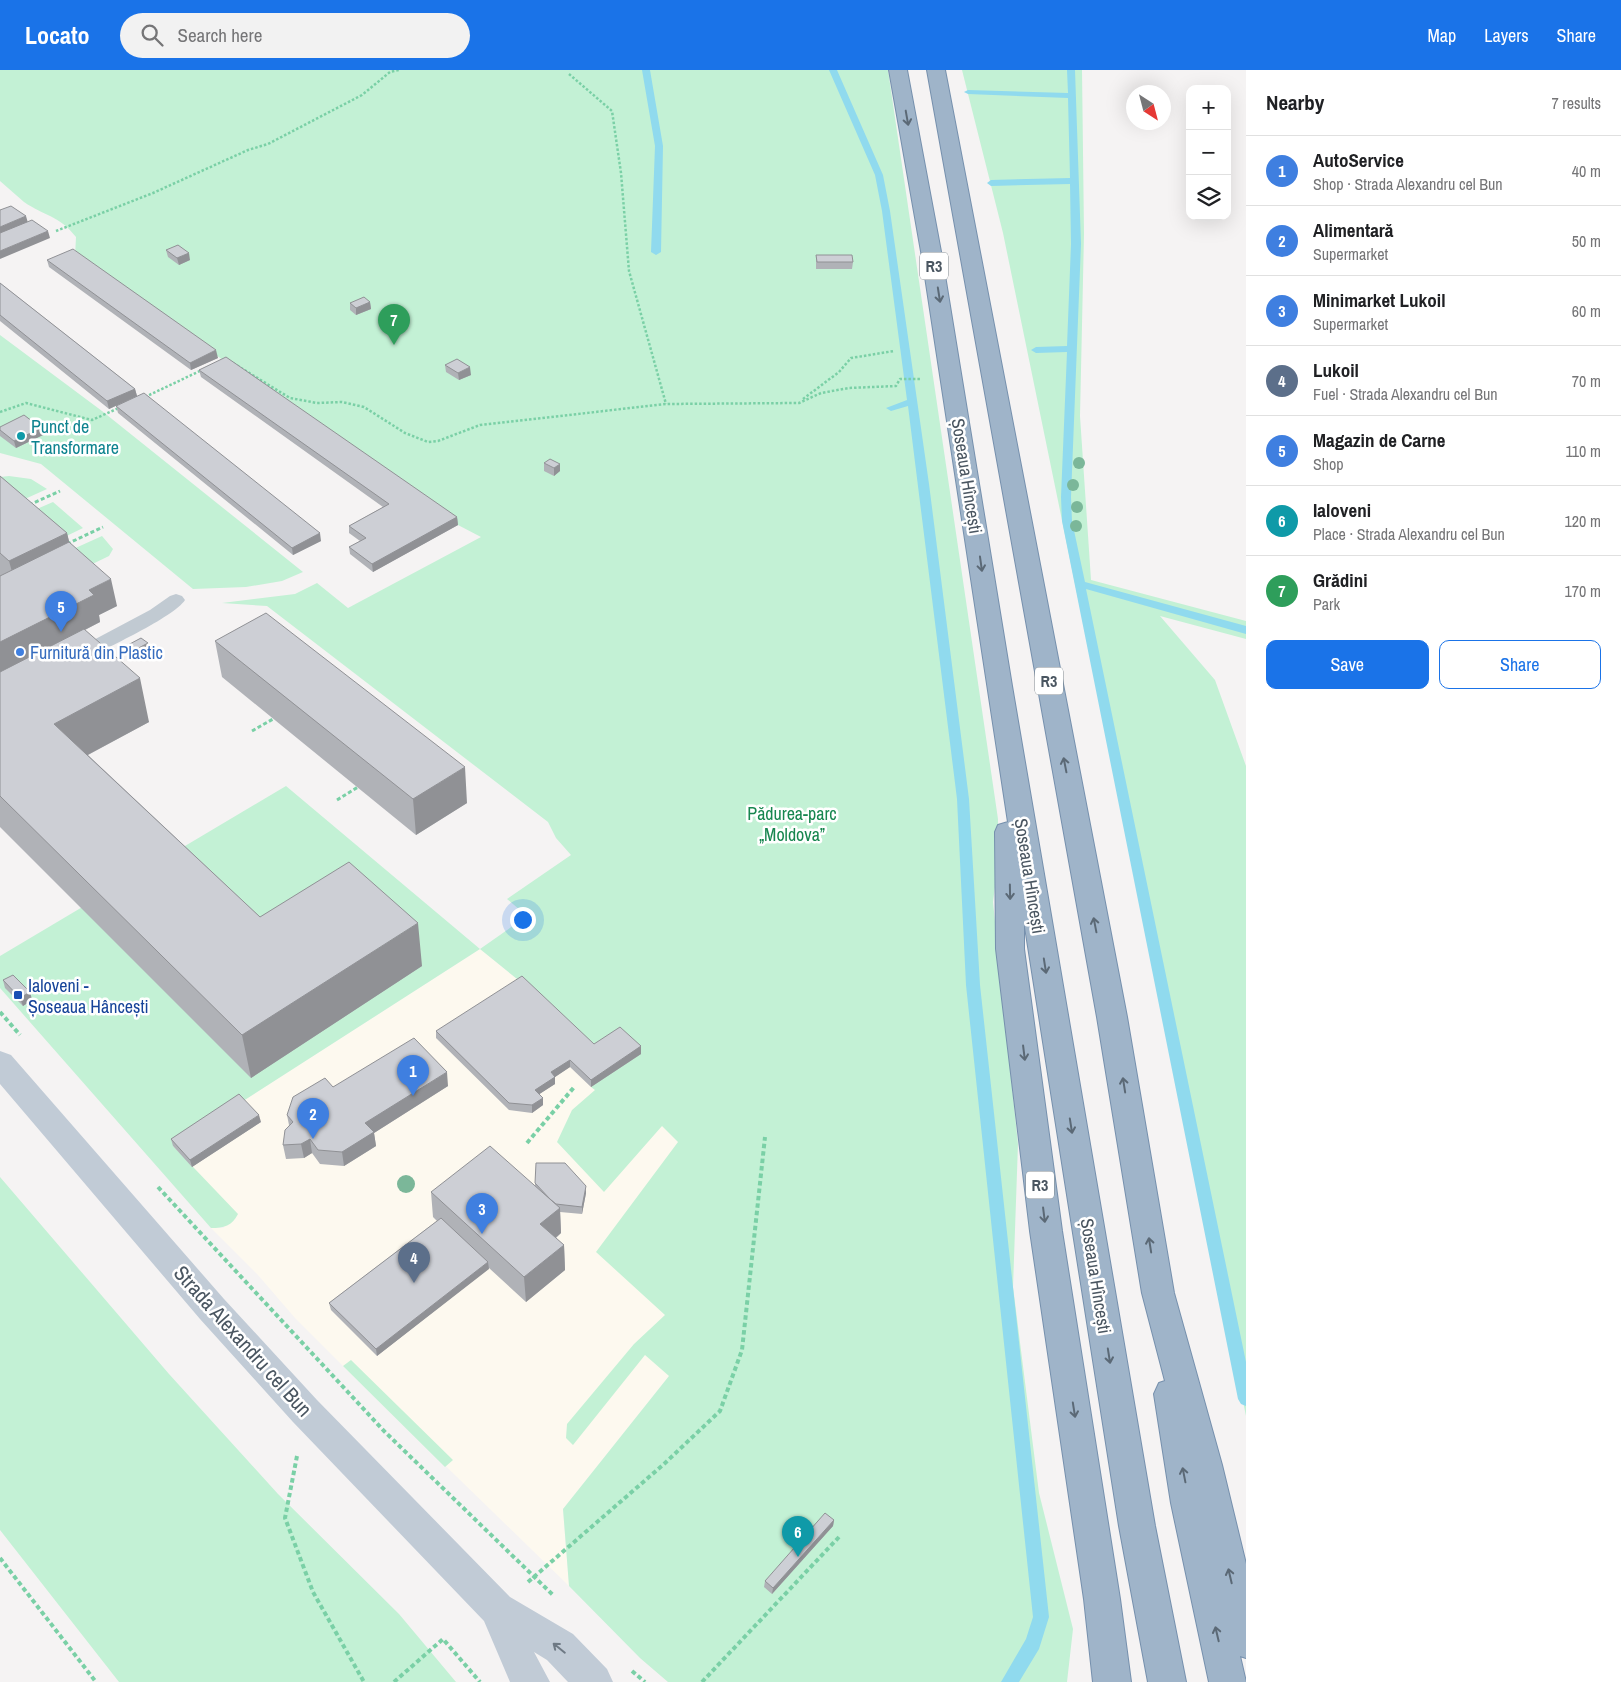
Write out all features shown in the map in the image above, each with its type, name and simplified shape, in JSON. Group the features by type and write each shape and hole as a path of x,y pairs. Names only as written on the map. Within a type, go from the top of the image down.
{"highway":[{"name":"Șoseaua Hîncești","path":"898,70 932,257 999,686 1136,1526 1167,1682"},
{"name":"R3","path":"936,70 1010,480 1112,1017 1158,1293 1177,1442 1200,1558 1228,1682"},
{"name":"R3","path":"999,686 1009,840 1010,949 1046,1230 1101,1590 1112,1682"},
{"name":"R3","path":"1158,1293 1205,1465 1246,1640"}],"main road":[{"name":"Strada Alexandru cel Bun","path":"0,1063 212,1309 306,1411 497,1609 560,1647 594,1682"},
{"name":"Strada Alexandru cel Bun","path":"497,1609 527,1678 531,1682"}],"lane":[{"path":"60,665 156,614 176,600"}],"path":[{"path":"56,231 153,193 248,150 268,144 362,94 390,72 399,70"},
{"path":"569,74 612,111 621,173 629,271 666,404"},
{"path":"799,403 839,372 852,358 894,351"},
{"path":"232,362 290,398 317,403 342,402 364,407 405,433 428,442 438,441 480,425 666,404 799,403 830,391 848,388 896,386 900,379 925,379"},
{"path":"136,400 208,368"},
{"path":"0,412 26,403 92,420 127,404"},
{"path":"27,506 60,491"},
{"path":"62,546 103,527"},
{"path":"252,731 273,719"},
{"path":"337,800 358,787"},
{"path":"0,1012 26,1042"},
{"path":"527,1143 575,1086"},
{"path":"497,1609 664,1464 720,1411 742,1350 765,1137"},
{"path":"153,1182 384,1431 560,1601"},
{"path":"306,1411 285,1518 313,1592 364,1682"},
{"path":"702,1682 839,1537"},
{"path":"0,1558 96,1682"},
{"path":"394,1682 443,1639 480,1682"},
{"path":"625,1664 645,1682"}],"shaded area":[{"path":"480,949 522,983 641,1054 700,1114 665,1315 669,1376 563,1509 569,1586 295,1318 258,1275 211,1228 224,1228 192,1167 173,1146"}],"green space":[{"name":"Pădurea-parc „Moldova”","path":"0,70 888,70 998,819 998,864 993,902 1018,1144 1013,1287 1039,1493 1073,1629 1067,1682 668,1682 640,1658 569,1586 563,1509 669,1376 645,1355 573,1445 566,1438 567,1424 634,1344 665,1315 596,1252 678,1142 662,1126 604,1192 557,1142 572,1110 595,1090 591,1087 594,1051 522,983 480,949 527,916 507,899 571,855 556,838 548,822 267,606 222,603 295,594 317,583 348,608 481,537 458,525 75,256 76,237 64,224 31,207 0,181"},
{"path":"962,70 1082,70 1084,234 1080,416 1091,580 1246,621 1246,639 1160,616 1215,680 1246,766 1246,1416 1003,233"},
{"path":"0,335 102,411 303,572 282,581 246,587 193,589 41,464 0,453"},
{"path":"9,476 31,479 47,489 5,508 0,477"},
{"path":"53,502 83,528 48,545 16,518"},
{"path":"102,536 113,549 109,556 78,571 60,555"},
{"path":"286,786 480,949 173,1146 238,1214 230,1224 216,1228 211,1228 0,988 0,956"},
{"path":"0,1177 169,1374 278,1494 399,1614 456,1682 119,1682 0,1530"},
{"path":"351,1360 453,1460 445,1467 343,1366"}],"building":[{"path":"11,206 26,216 0,227 0,210"},
{"path":"32,220 48,231 0,251 0,233"},
{"path":"178,245 189,253 177,258 166,250"},
{"path":"73,249 216,350 190,363 47,260"},
{"path":"816,255 852,255 853,262 817,262"},
{"path":"0,283 135,389 107,401 0,315"},
{"path":"364,297 370,302 356,308 350,303"},
{"path":"226,357 457,517 372,564 349,547 366,538 349,526 389,504 199,370"},
{"path":"457,359 470,367 458,373 445,365"},
{"path":"144,393 320,533 292,548 116,406"},
{"path":"24,415 41,428 14,441 0,430 0,427"},
{"path":"550,459 560,464 554,468 544,463"},
{"path":"0,476 67,533 9,561 0,553"},
{"path":"69,542 111,579 89,590 94,595 0,642 0,576"},
{"path":"266,613 465,767 413,799 215,641"},
{"path":"84,629 140,678 54,724 260,917 349,862 418,923 242,1035 0,796 0,672"},
{"path":"141,638 148,643 133,651 126,646"},
{"path":"13,975 30,992 20,998 3,980"},
{"path":"522,976 594,1044 620,1027 641,1046 591,1080 570,1060 551,1072 555,1077 535,1090 543,1098 532,1105 509,1103 436,1031"},
{"path":"414,1038 447,1072 365,1123 374,1132 342,1152 318,1150 310,1139 301,1144 283,1145 285,1130 293,1122 287,1115 293,1097 325,1078 333,1087"},
{"path":"239,1094 259,1115 190,1160 171,1139"},
{"path":"490,1146 560,1208 540,1224 564,1245 524,1277 431,1192"},
{"path":"536,1163 565,1163 586,1186 582,1207 556,1204 550,1199 535,1183"},
{"path":"441,1218 488,1262 376,1349 329,1303"},
{"path":"825,1513 834,1520 773,1588 765,1581"}],"waterway":[{"path":"646,70 659,146 656,252"},
{"path":"833,70 879,175 886,211 912,401"},
{"path":"1071,70 1072,96"},
{"path":"968,92 1072,96"},
{"path":"1072,96 1076,244 1072,349"},
{"path":"991,183 1074,181"},
{"path":"1036,350 1072,349"},
{"path":"1072,349 1066,497 1067,521 1246,1399"},
{"path":"891,408 912,401"},
{"path":"912,401 963,799 973,985 1041,1617 1033,1643 1009,1682"},
{"path":"1080,584 1246,630"}],"place":[{"name":"Grădini","path":"394,345"},
{"name":"Punct de Transformare","path":"21,436"},
{"name":"Magazin de Carne","path":"61,632"},
{"name":"Furnitură din Plastic","path":"20,652"},
{"name":"Ialoveni - Șoseaua Hâncești","path":"18,995"},
{"name":"AutoService","path":"413,1096"},
{"name":"Alimentară","path":"313,1139"},
{"name":"Minimarket Lukoil","path":"482,1234"},
{"name":"Lukoil","path":"414,1283"},
{"name":"Ialoveni","path":"798,1557"}]}
